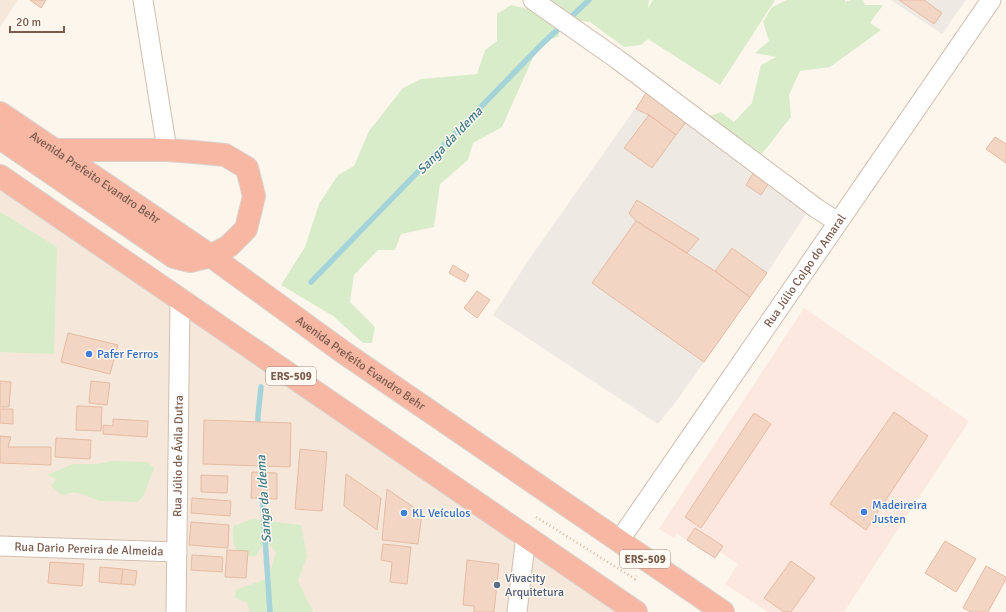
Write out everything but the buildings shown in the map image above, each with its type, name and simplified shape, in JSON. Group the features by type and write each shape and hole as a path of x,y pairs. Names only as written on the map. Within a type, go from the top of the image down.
{"highway":[{"name":"Avenida Prefeito Evandro Behr","path":"0,113 211,256 343,352 723,612"},
{"path":"0,138 174,257 190,261 211,256 229,246 246,229 254,196 247,168 225,155 167,150 55,150"},
{"name":"ERS-509","path":"0,176 180,301 530,526 636,612"}],"street":[{"path":"143,0 167,150"},
{"path":"533,0 617,59 816,208 838,222"},
{"name":"Rua Júlio Colpo do Amaral","path":"619,541 991,0"},
{"name":"Rua Júlio de Ávila Dutra","path":"176,612 180,301"},
{"path":"517,612 530,526"},
{"name":"Rua Dario Pereira de Almeida","path":"0,546 177,552"}],"path":[{"path":"530,526 636,579 647,560"}],"shaded area":[{"path":"0,0 18,0 0,27"},
{"path":"891,0 966,0 942,34"},
{"path":"646,93 808,211 767,273 675,403 658,424 493,315 530,258"},
{"path":"0,176 636,612 0,612"},
{"path":"804,308 969,421 844,612 768,612 725,584 738,564 720,552 715,558 677,534 674,538 659,529"}],"green space":[{"path":"543,0 649,0 648,8 653,0 775,0 720,85 648,39 641,45 624,47 590,22 564,19 558,37 540,42 502,127 473,143 468,160 440,184 434,227 401,234 395,250 378,250 354,275 350,302 375,327 372,343 363,343 333,316 281,285 305,247 319,204 338,175 354,166 369,131 403,88 421,79 477,74 485,50 497,41 497,14 511,5 537,11"},
{"path":"787,0 845,0 845,2 851,0 863,0 865,5 883,5 870,23 881,30 830,67 800,71 789,95 791,117 761,155 752,155 747,143 734,144 710,116 721,112 734,122 752,103 761,65 776,57 755,53 769,41 763,22 772,7"},
{"path":"0,212 57,247 54,354 0,352"},
{"path":"112,461 147,462 154,468 144,495 138,502 100,501 75,492 62,495 51,486 56,479 47,475 73,464 98,464"},
{"path":"253,519 301,525 307,556 298,581 313,612 250,612 247,603 235,598 236,590 268,578 276,553 266,540 255,557 242,553 235,548 233,526"}],"waterway":[{"name":"Sanga da Idema","path":"311,282 540,46 589,0"},
{"name":"Sanga da Idema","path":"258,428 261,387"},
{"name":"Sanga da Idema","path":"260,459 262,480"},
{"name":"Sanga da Idema","path":"262,493 270,612"}],"place":[{"name":"Pafer Ferros","path":"89,354"},
{"name":"Madeireira Justen","path":"864,512"},
{"name":"KL Veículos","path":"404,513"},
{"name":"Vivacity Arquitetura","path":"497,585"}]}
